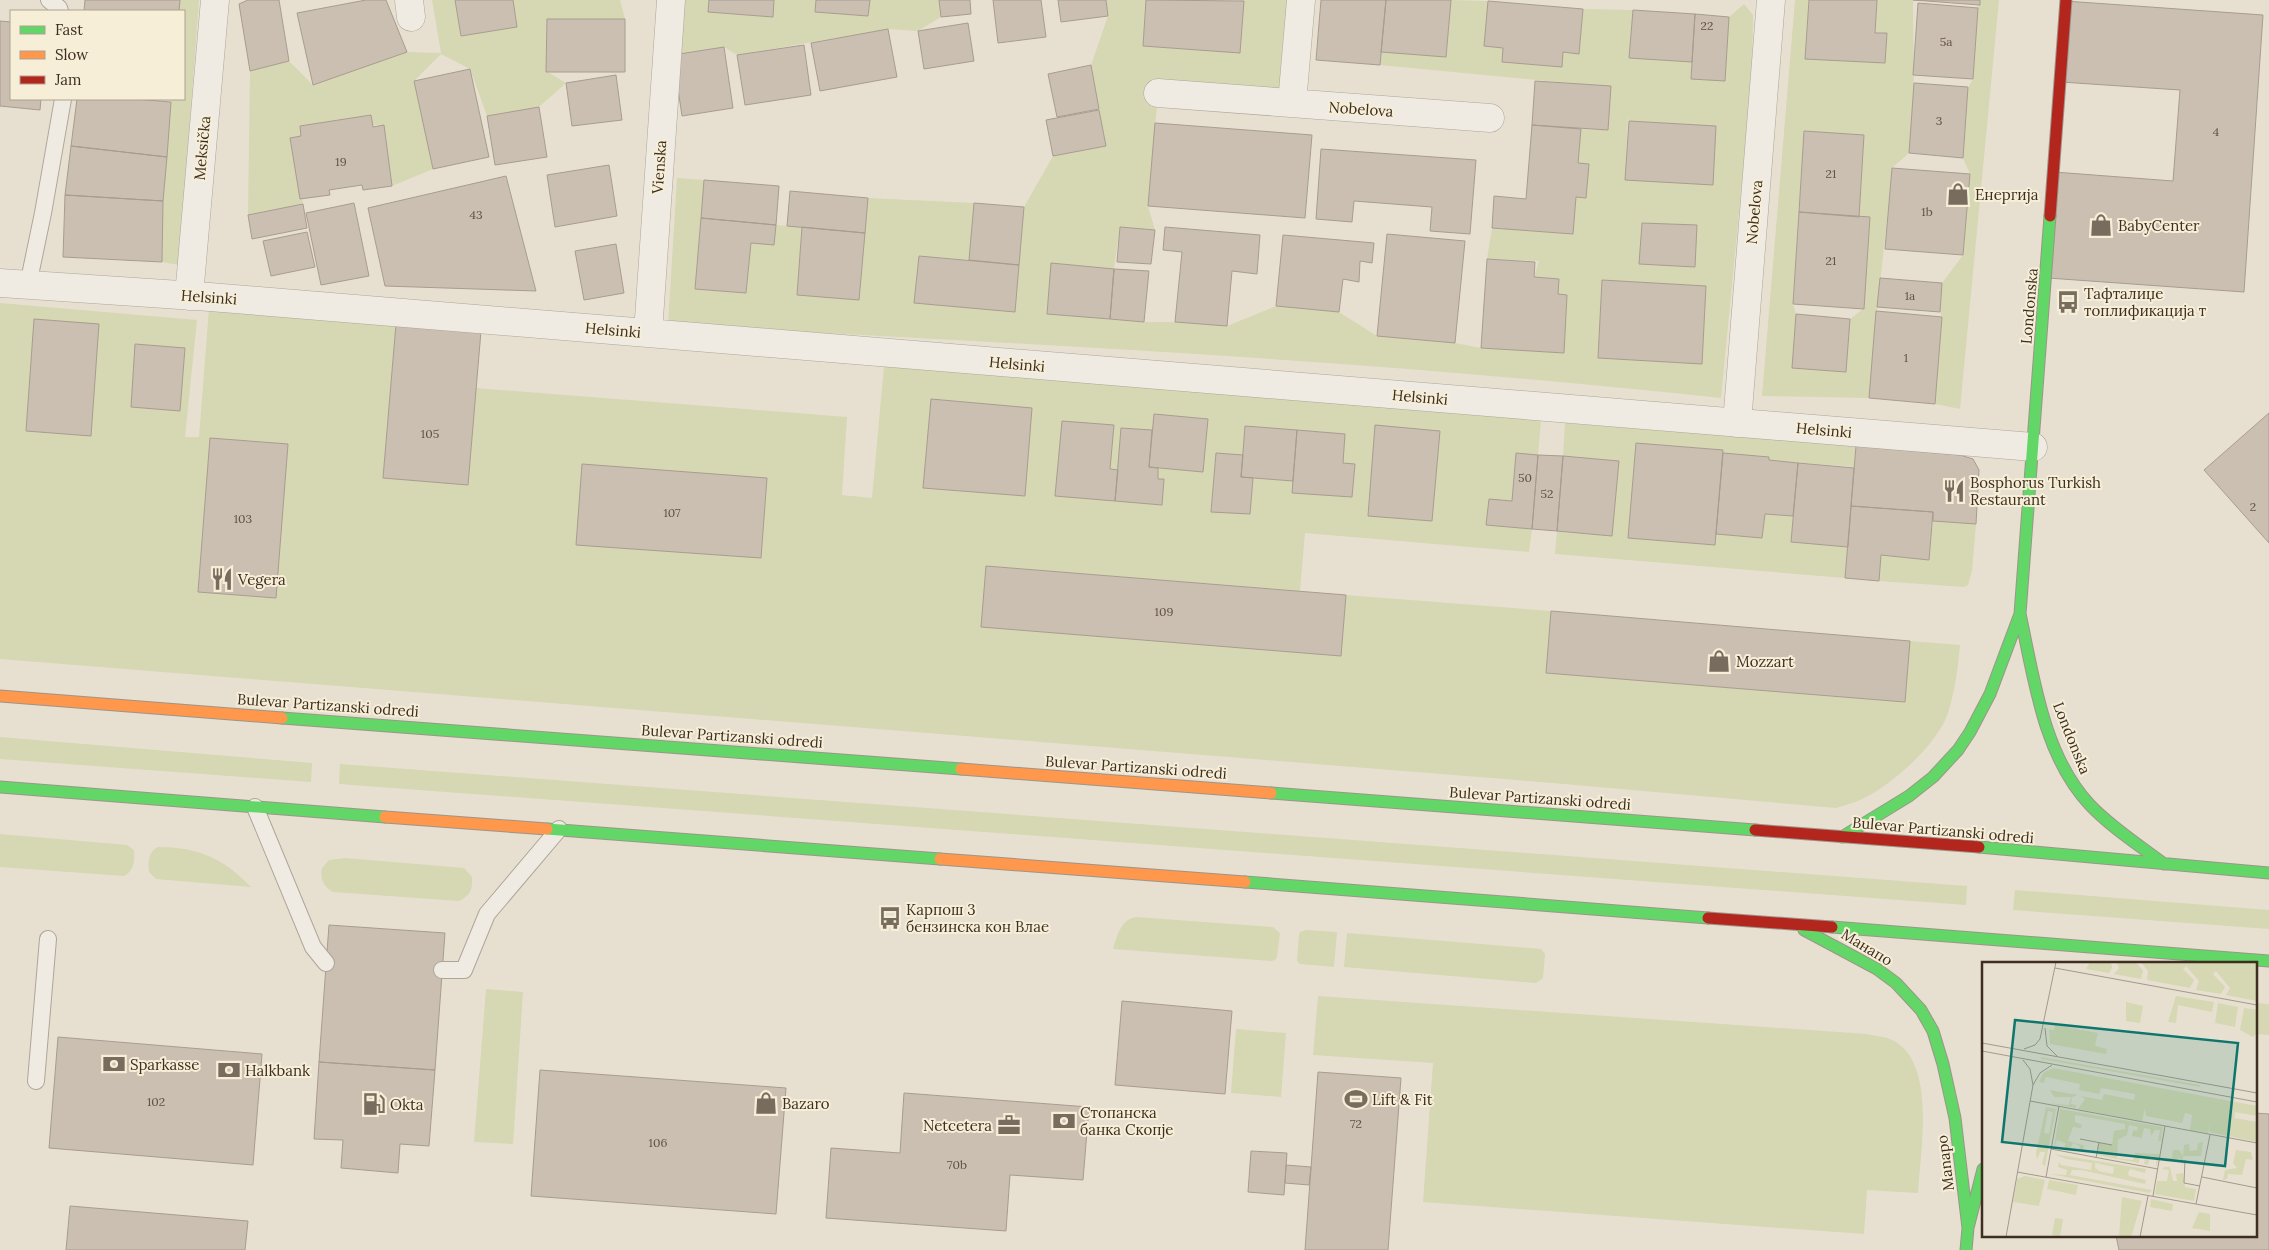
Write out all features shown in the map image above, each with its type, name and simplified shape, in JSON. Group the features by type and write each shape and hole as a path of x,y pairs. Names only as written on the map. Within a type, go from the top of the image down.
{"street":[{"name":"Meksička","path":"189,296 215,0"},
{"name":"Vienska","path":"648,333 670,0"},
{"path":"1292,103 1302,0"},
{"name":"Nobelova","path":"1736,423 1771,0"},
{"name":"Londonska","path":"1842,837 1884,814 1917,790 1945,765 1957,750 1981,711 2000,670 2020,614 2066,0"},
{"name":"Nobelova","path":"1158,93 1490,118"},
{"name":"Helsinki","path":"0,283 189,296 648,333 2033,448"},
{"name":"Londonska","path":"2020,614 2041,702 2067,773 2081,794 2103,816 2164,864"},
{"name":"Bulevar Partizanski odredi","path":"0,696 1842,837 2269,872"},
{"path":"0,787 2269,961"},
{"name":"Манапо","path":"1789,923 1823,938 1877,969 1909,996 1925,1017 1938,1046 1955,1118 1968,1228"},
{"path":"2166,962 2188,955"},
{"name":"Manapo","path":"1966,1250 1968,1228 1982,1173"}],"lane":[{"path":"49,0 60,10"},
{"path":"28,285 43,213 62,100"},
{"path":"255,806 313,947 326,963"},
{"path":"442,970 464,970 487,914 559,829"},
{"path":"36,1081 48,939"}],"green space":[{"path":"180,0 199,0 179,265 162,262 163,201 171,100 185,100 185,10 179,10"},
{"path":"432,0 455,0 461,36 517,27 513,0 620,0 625,19 547,19 546,71 566,83 539,107 487,116 470,69 441,54 414,81 433,169 392,186 384,125 300,126 301,136 290,138 303,204 248,215 250,71 289,61 313,85 407,52 441,53"},
{"path":"683,0 709,0 708,12 773,17 774,0 816,0 815,12 868,16 870,0 939,0 941,17 918,31 888,29 737,55 724,47 673,55"},
{"path":"1106,0 1146,0 1143,46 1240,53 1244,1 1233,0 1301,0 1292,103 1158,93 1148,206 1155,230 1120,227 1114,269 1052,263 1047,313 1144,322 1227,326 1276,306 1339,312 1377,336 1455,343 1481,348 1564,353 1567,295 1558,294 1558,279 1534,277 1539,261 1487,259 1492,228 1573,234 1576,197 1586,198 1589,164 1578,163 1581,129 1608,130 1611,87 1380,65 1381,52 1446,57 1451,0 1488,1 1484,46 1503,48 1502,62 1562,67 1563,52 1579,54 1583,9 1633,10 1631,58 1692,62 1691,79 1725,81 1729,17 1744,4 1753,15 1752,78 1721,398 1458,373 1327,363 1063,346 668,325 677,178 704,180 695,289 746,293 751,243 776,225 802,227 797,295 859,300 868,198 974,203 969,260 919,256 914,303 1015,312 1024,207 1053,156 1106,146 1091,65 1108,16","holes":["1628,117 1629,121 1716,126 1713,184 1625,179","1642,223 1697,225 1695,267 1639,264","1602,280 1706,286 1702,363 1598,358"]},
{"path":"1795,0 1809,0 1805,59 1885,63 1887,33 1875,33 1877,0 1913,0 1914,83 1909,153 1892,168 1869,398 1762,396","holes":["1804,131 1864,135 1859,217 1864,308 1850,319 1846,372 1796,314 1793,304"]},
{"path":"1978,0 1999,0 1960,409 1935,404 1942,317 1940,312 1942,283 1963,255 1970,174 1963,158 1968,88 1973,79"},
{"path":"0,303 197,320 185,437 199,437 209,308 396,324 383,478 468,485 476,388 847,417 842,495 872,498 884,366 1541,420 1538,455 1516,453 1512,501 1489,499 1486,525 1532,529 1529,552 1305,533 1300,591 987,566 981,627 1341,656 1346,595 1551,611 1546,673 1905,702 1910,641 1960,645 1956,679 1948,713 1943,725 1934,738 1912,763 1874,793 1853,803 1836,808 1541,782 0,659","holes":["931,399 1032,408 1025,496 923,488","1154,414 1208,419 1203,472 1158,468 1158,479 1164,479 1162,505 1055,496 1062,421 1113,425 1110,469 1118,470 1121,428 1152,430","1246,426 1345,434 1343,463 1355,464 1352,497 1293,493 1293,481 1253,478 1250,514 1211,511 1216,453 1243,455","210,439 288,444 198,592"]},
{"path":"1565,423 1856,446 1854,467 1769,460 1768,457 1723,453 1723,450 1636,443 1628,538 1715,545 1716,534 1762,538 1765,514 1793,516 1791,542 1848,547 1845,578 1555,554 1557,531 1612,535 1619,461 1563,456"},
{"path":"1933,521 1976,524 1972,571 1968,585 1964,587 1879,581 1881,555 1929,560"},
{"path":"0,737 312,763 311,782 0,759"},
{"path":"340,764 1967,886 1966,905 339,784"},
{"path":"0,834 127,845 134,850 134,862 130,871 124,876 0,867"},
{"path":"158,847 185,849 209,856 241,877 251,887 156,879 149,872 149,861 150,854"},
{"path":"345,858 464,868 472,877 472,885 466,897 459,901 333,892 323,882 321,876 322,868 329,860"},
{"path":"2015,890 2269,910 2269,929 2013,910"},
{"path":"1131,918 1273,927 1280,933 1277,957 1271,961 1113,949 1123,925"},
{"path":"1306,930 1337,932 1334,967 1300,964 1297,961 1299,934"},
{"path":"1347,933 1541,949 1545,954 1543,978 1536,983 1344,967"},
{"path":"486,989 523,992 513,1144 474,1142"},
{"path":"1318,996 1867,1034 1887,1038 1905,1050 1915,1066 1920,1086 1923,1108 1923,1132 1918,1193 1867,1190 1864,1234 1423,1202 1433,1063 1313,1055"},
{"path":"2256,1003 2269,1004 2269,1035 2256,1034"},
{"path":"1236,1029 1286,1033 1281,1097 1231,1093"}],"building":[{"path":"85,0 180,0 179,10 84,10"},
{"path":"248,0 279,0 289,61 250,71 239,4"},
{"path":"366,0 386,0 407,52 313,85 297,13"},
{"path":"455,0 513,0 517,27 461,36"},
{"path":"709,0 774,0 773,17 708,12"},
{"path":"816,0 870,0 868,16 815,12"},
{"path":"939,0 970,0 971,14 941,17"},
{"path":"993,0 1041,0 1046,37 998,43"},
{"path":"1058,0 1106,0 1108,16 1061,22"},
{"path":"1146,0 1244,1 1240,53 1143,46"},
{"path":"1321,0 1386,0 1380,65 1316,60"},
{"path":"1386,0 1451,0 1446,57 1381,52"},
{"path":"1809,0 1877,0 1875,33 1887,33 1885,63 1805,59"},
{"path":"1913,0 1980,0 1980,5"},
{"path":"1488,1 1583,9 1579,54 1563,52 1562,67 1502,62 1503,48 1484,46"},
{"path":"2065,1 2263,15 2244,292 2048,278 2054,172 2173,181 2180,90 2061,82"},
{"path":"1918,3 1978,8 1973,79 1913,75"},
{"path":"1633,10 1695,14 1692,62 1629,58"},
{"path":"1695,14 1729,17 1725,81 1691,79"},
{"path":"547,19 625,19 625,72 546,72"},
{"path":"0,21 10,22 10,100 41,100 40,110 0,106"},
{"path":"968,23 974,61 924,69 918,31"},
{"path":"888,29 897,77 820,91 811,43"},
{"path":"804,45 811,95 745,105 737,55"},
{"path":"724,47 733,108 682,116 673,55"},
{"path":"1091,65 1099,109 1057,117 1048,74"},
{"path":"470,69 489,157 433,169 414,81"},
{"path":"616,75 622,120 572,126 566,83"},
{"path":"1535,81 1611,86 1608,130 1532,125"},
{"path":"1914,83 1968,87 1963,158 1909,153"},
{"path":"77,100 171,102 167,157 71,146"},
{"path":"539,107 547,157 495,165 487,116"},
{"path":"1099,110 1106,146 1053,156 1046,120"},
{"path":"371,115 373,127 384,125 392,186 363,190 362,185 329,190 330,195 300,199 290,138 301,136 300,126"},
{"path":"1629,121 1716,126 1713,185 1625,180"},
{"path":"1155,123 1312,135 1305,218 1148,206"},
{"path":"1532,125 1581,129 1578,163 1589,164 1586,198 1576,197 1573,234 1492,228 1494,196 1526,199"},
{"path":"1804,131 1864,135 1859,217 1799,212"},
{"path":"71,146 167,157 163,201 65,195"},
{"path":"1321,149 1476,160 1470,234 1430,231 1432,207 1354,201 1352,222 1316,219"},
{"path":"609,165 617,216 555,227 547,175"},
{"path":"1892,168 1970,174 1963,255 1885,249"},
{"path":"506,176 536,291 385,286 368,208"},
{"path":"704,180 779,186 776,225 701,218"},
{"path":"790,191 868,198 865,233 787,226"},
{"path":"65,195 163,201 162,262 63,257"},
{"path":"354,203 369,276 321,285 306,213"},
{"path":"974,203 1024,207 1019,265 969,260"},
{"path":"303,204 307,228 252,239 248,215"},
{"path":"1799,212 1870,217 1864,309 1793,304"},
{"path":"701,218 776,225 774,245 751,243 746,293 695,289"},
{"path":"1642,223 1697,225 1695,267 1639,264"},
{"path":"802,227 865,233 859,300 797,295"},
{"path":"1120,227 1155,230 1151,264 1117,262"},
{"path":"1165,227 1260,235 1257,274 1232,271 1227,326 1175,322 1182,252 1163,250"},
{"path":"307,232 315,267 271,276 263,241"},
{"path":"1387,234 1465,241 1455,343 1377,336"},
{"path":"1283,235 1374,243 1372,263 1360,261 1359,282 1343,279 1339,312 1276,306"},
{"path":"616,244 624,293 584,300 575,251"},
{"path":"919,256 1019,265 1015,312 914,303"},
{"path":"1487,259 1535,262 1534,277 1559,279 1558,294 1567,295 1564,353 1481,348"},
{"path":"1051,263 1114,269 1110,319 1047,314"},
{"path":"1114,269 1149,271 1144,322 1110,319"},
{"path":"1880,278 1942,283 1940,312 1877,307"},
{"path":"1602,280 1706,286 1702,364 1598,358"},
{"path":"1876,311 1942,317 1935,404 1869,398"},
{"path":"1796,314 1850,319 1846,372 1792,368"},
{"path":"34,319 99,324 91,436 26,431"},
{"path":"396,324 481,331 468,485 383,478"},
{"path":"135,344 185,348 180,411 131,407"},
{"path":"931,399 1032,408 1025,496 923,488"},
{"path":"2269,413 2269,543 2204,470"},
{"path":"1154,414 1208,419 1203,472 1149,467"},
{"path":"1062,421 1114,425 1110,469 1118,470 1115,501 1055,496"},
{"path":"1375,425 1440,431 1432,521 1368,516"},
{"path":"1245,426 1297,430 1293,481 1241,477"},
{"path":"1121,428 1152,430 1149,467 1158,468 1158,479 1164,479 1162,505 1115,501"},
{"path":"1297,430 1345,434 1343,463 1355,464 1352,497 1292,493"},
{"path":"210,438 288,444 276,598 198,592"},
{"path":"1636,443 1723,450 1715,545 1628,538"},
{"path":"1856,446 1960,455 1973,459 1979,470 1976,524 1933,521 1933,512 1851,506"},
{"path":"1216,453 1243,455 1241,477 1253,478 1250,514 1211,512"},
{"path":"1516,453 1538,455 1532,529 1486,525 1489,499 1512,501"},
{"path":"1723,453 1769,457 1769,460 1798,463 1793,516 1765,514 1762,538 1716,534"},
{"path":"1538,455 1563,456 1557,531 1532,529"},
{"path":"1563,456 1619,461 1612,536 1557,531"},
{"path":"1798,463 1854,468 1848,547 1791,542"},
{"path":"582,464 767,478 761,558 576,545"},
{"path":"1851,506 1933,512 1929,560 1881,555 1879,581 1845,578"},
{"path":"986,566 1346,595 1341,656 981,627"},
{"path":"1551,611 1910,641 1905,702 1546,673"},
{"path":"329,925 445,933 435,1070 319,1062"},
{"path":"1122,1001 1232,1011 1225,1094 1115,1085"},
{"path":"58,1037 262,1054 253,1165 49,1148"},
{"name":"Okta","path":"319,1062 435,1070 429,1146 400,1144 398,1173 341,1168 343,1140 314,1139"},
{"path":"540,1070 786,1088 776,1214 531,1196"},
{"path":"1318,1072 1401,1078 1388,1250 1305,1250"},
{"path":"904,1093 1089,1107 1083,1180 1010,1175 1006,1231 826,1218 831,1148 900,1153"},
{"path":"2256,1113 2269,1114 2269,1250 2119,1250 2116,1238 2256,1238"},
{"path":"1251,1151 1287,1153 1284,1195 1248,1192"},
{"path":"1286,1165 1311,1167 1309,1185 1285,1183"},
{"path":"70,1206 248,1221 245,1250 66,1250"}],"traffic: fast":[{"path":"1842,837 1909,796 1933,777 1958,750 1990,694 2020,614 2050,216"},
{"path":"2020,614 2043,715 2061,763 2074,785 2098,813 2116,829 2164,864"},
{"path":"282,718 961,769"},
{"path":"0,787 385,817"},
{"path":"1271,793 1755,830"},
{"path":"547,829 940,859"},
{"path":"1979,847 2269,873"},
{"path":"1245,882 1708,918"},
{"path":"1832,927 2269,961"},
{"path":"1804,930 1877,969 1896,983 1921,1010 1933,1031 1943,1064 1955,1118 1968,1228"},
{"path":"1966,1250 1968,1228 1982,1173"}],"traffic: slow":[{"path":"0,696 282,718"},
{"path":"961,769 1271,793"},
{"path":"385,817 547,829"},
{"path":"940,859 1245,882"}],"traffic: jam":[{"path":"2050,216 2066,0"},
{"path":"1755,830 1979,847"},
{"path":"1708,918 1832,927"}],"place":[{"name":"Енергија","path":"1958,194"},
{"name":"BabyCenter","path":"2101,225"},
{"name":"Тафталиџе топлификација т","path":"2068,302"},
{"name":"Bosphorus Turkish Restaurant","path":"1954,491"},
{"name":"Vegera","path":"222,579"},
{"name":"Mozzart","path":"1719,661"},
{"name":"Карпош 3 бензинска кон Влае","path":"890,918"},
{"name":"Sparkasse","path":"114,1064"},
{"name":"Halkbank","path":"229,1070"},
{"name":"Lift & Fit","path":"1356,1099"},
{"name":"Bazaro","path":"766,1103"},
{"name":"Okta","path":"374,1104"},
{"name":"Стопанска банка Скопје","path":"1064,1121"},
{"name":"Netcetera","path":"1009,1125"}]}
